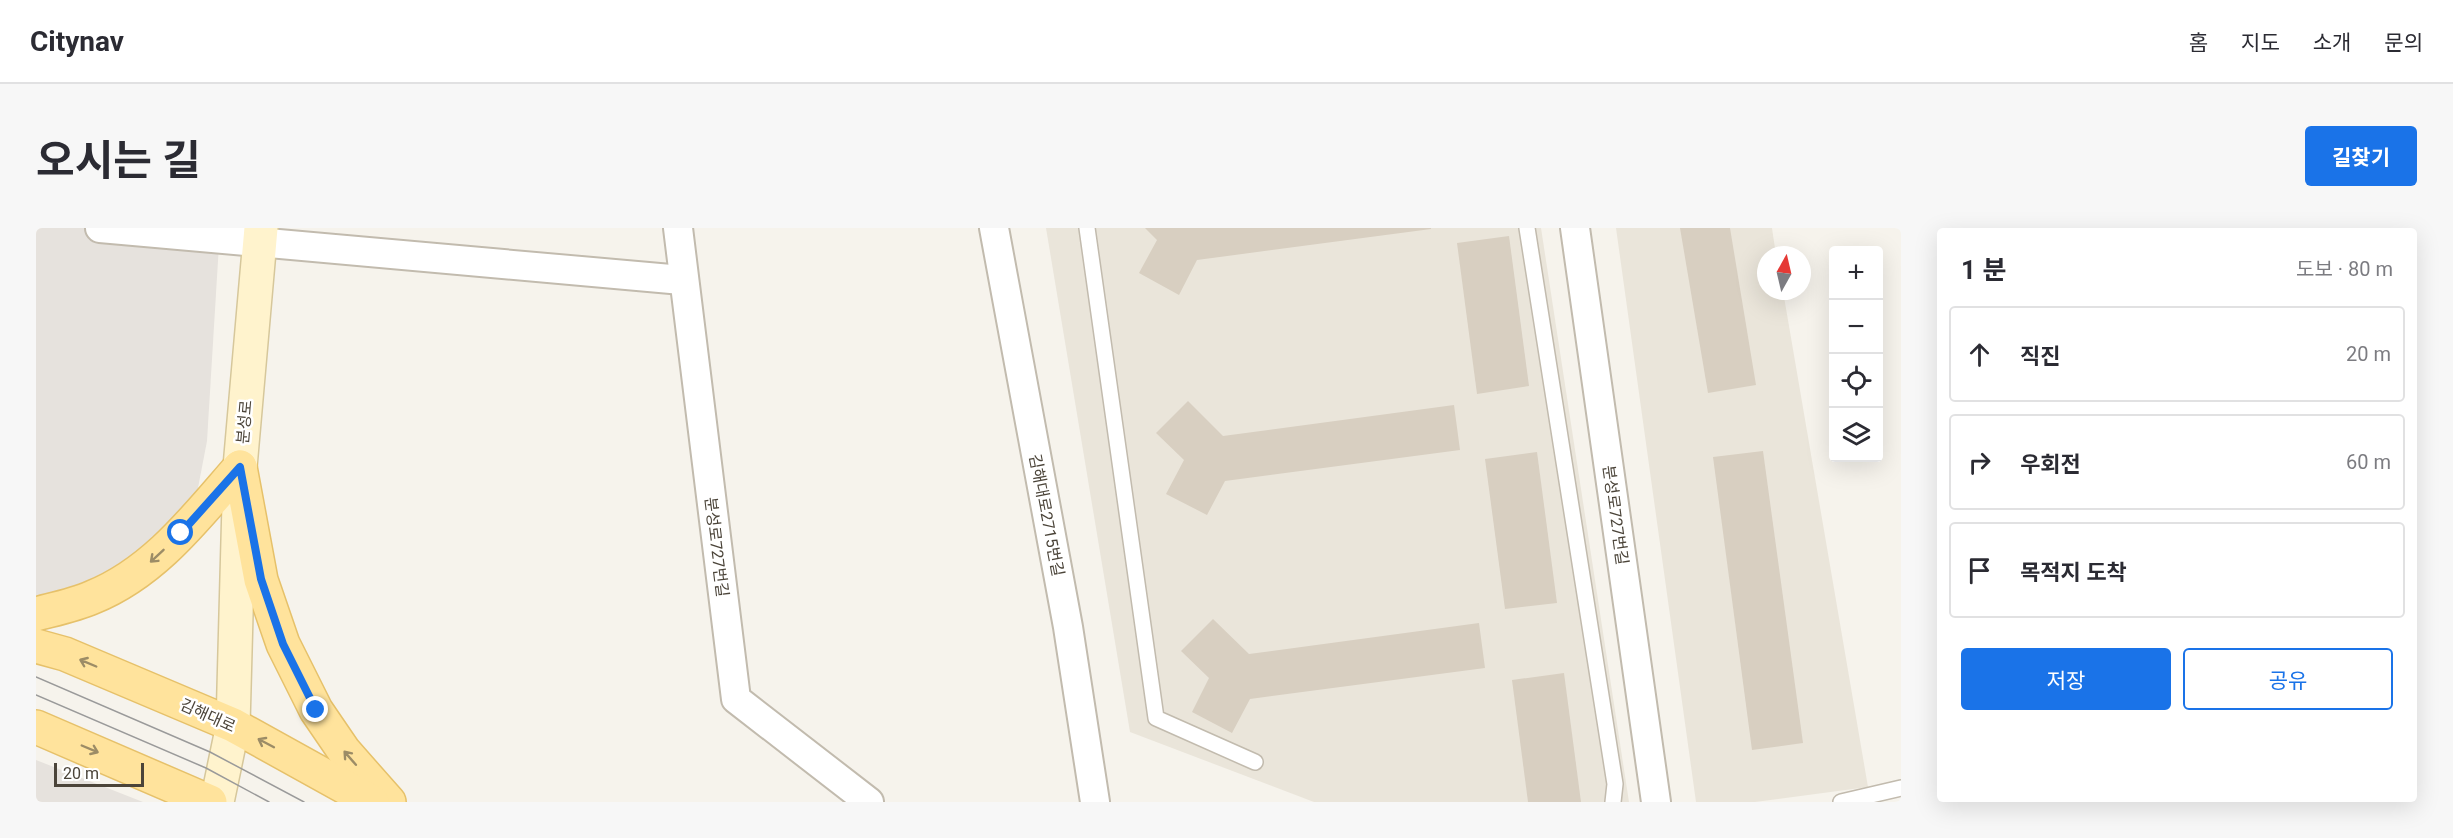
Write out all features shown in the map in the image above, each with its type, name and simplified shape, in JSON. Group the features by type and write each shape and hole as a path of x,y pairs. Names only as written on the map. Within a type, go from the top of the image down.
{"main road":[{"name":"분성로","path":"217,802 233,725 240,467 260,235"},
{"path":"36,615 93,598 145,567 181,533 240,467"},
{"path":"240,467 261,579 283,644 316,710 344,751 389,802"},
{"name":"김해대로","path":"36,646 65,654 233,725 372,802"},
{"path":"36,727 210,802"}],"street":[{"path":"100,228 260,235 682,280"},
{"name":"분성로727번길","path":"678,228 682,280 736,699 869,802"},
{"name":"김해대로2715번길","path":"994,228 1068,627 1095,802"},
{"name":"분성로727번길","path":"1575,228 1656,802"}],"lane":[{"path":"1087,228 1156,718 1255,762"},
{"path":"1527,228 1615,784 1612,802"},
{"path":"1842,802 1901,788"}],"shaded area":[{"path":"36,228 220,228 207,441 197,493 132,572 36,598"},
{"path":"1046,228 1541,228 1629,802 1314,802 1130,732"},
{"path":"1616,228 1772,228 1775,246 1757,246 1757,300 1785,300 1868,787 1755,802 1696,802"},
{"path":"36,760 143,802 36,802"}],"building":[{"path":"1145,228 1431,229 1197,260 1179,295 1139,273 1157,240"},
{"path":"1680,228 1730,228 1756,385 1708,393"},
{"path":"1509,236 1529,386 1477,394 1457,243"},
{"path":"1188,401 1223,436 1454,405 1460,450 1225,481 1207,515 1166,494 1184,460 1156,433"},
{"path":"1763,451 1803,743 1752,750 1713,457"},
{"path":"1537,452 1557,603 1505,609 1485,459"},
{"path":"1213,619 1249,654 1479,623 1485,668 1250,699 1232,733 1192,712 1209,678 1181,651"},
{"path":"1564,673 1581,802 1528,802 1512,680"}],"tram line":[{"path":"36,677 210,752 304,802"},
{"path":"36,695 206,768 269,802"}],"route":[{"path":"181,533 240,467 261,579 283,644 316,710"}]}
